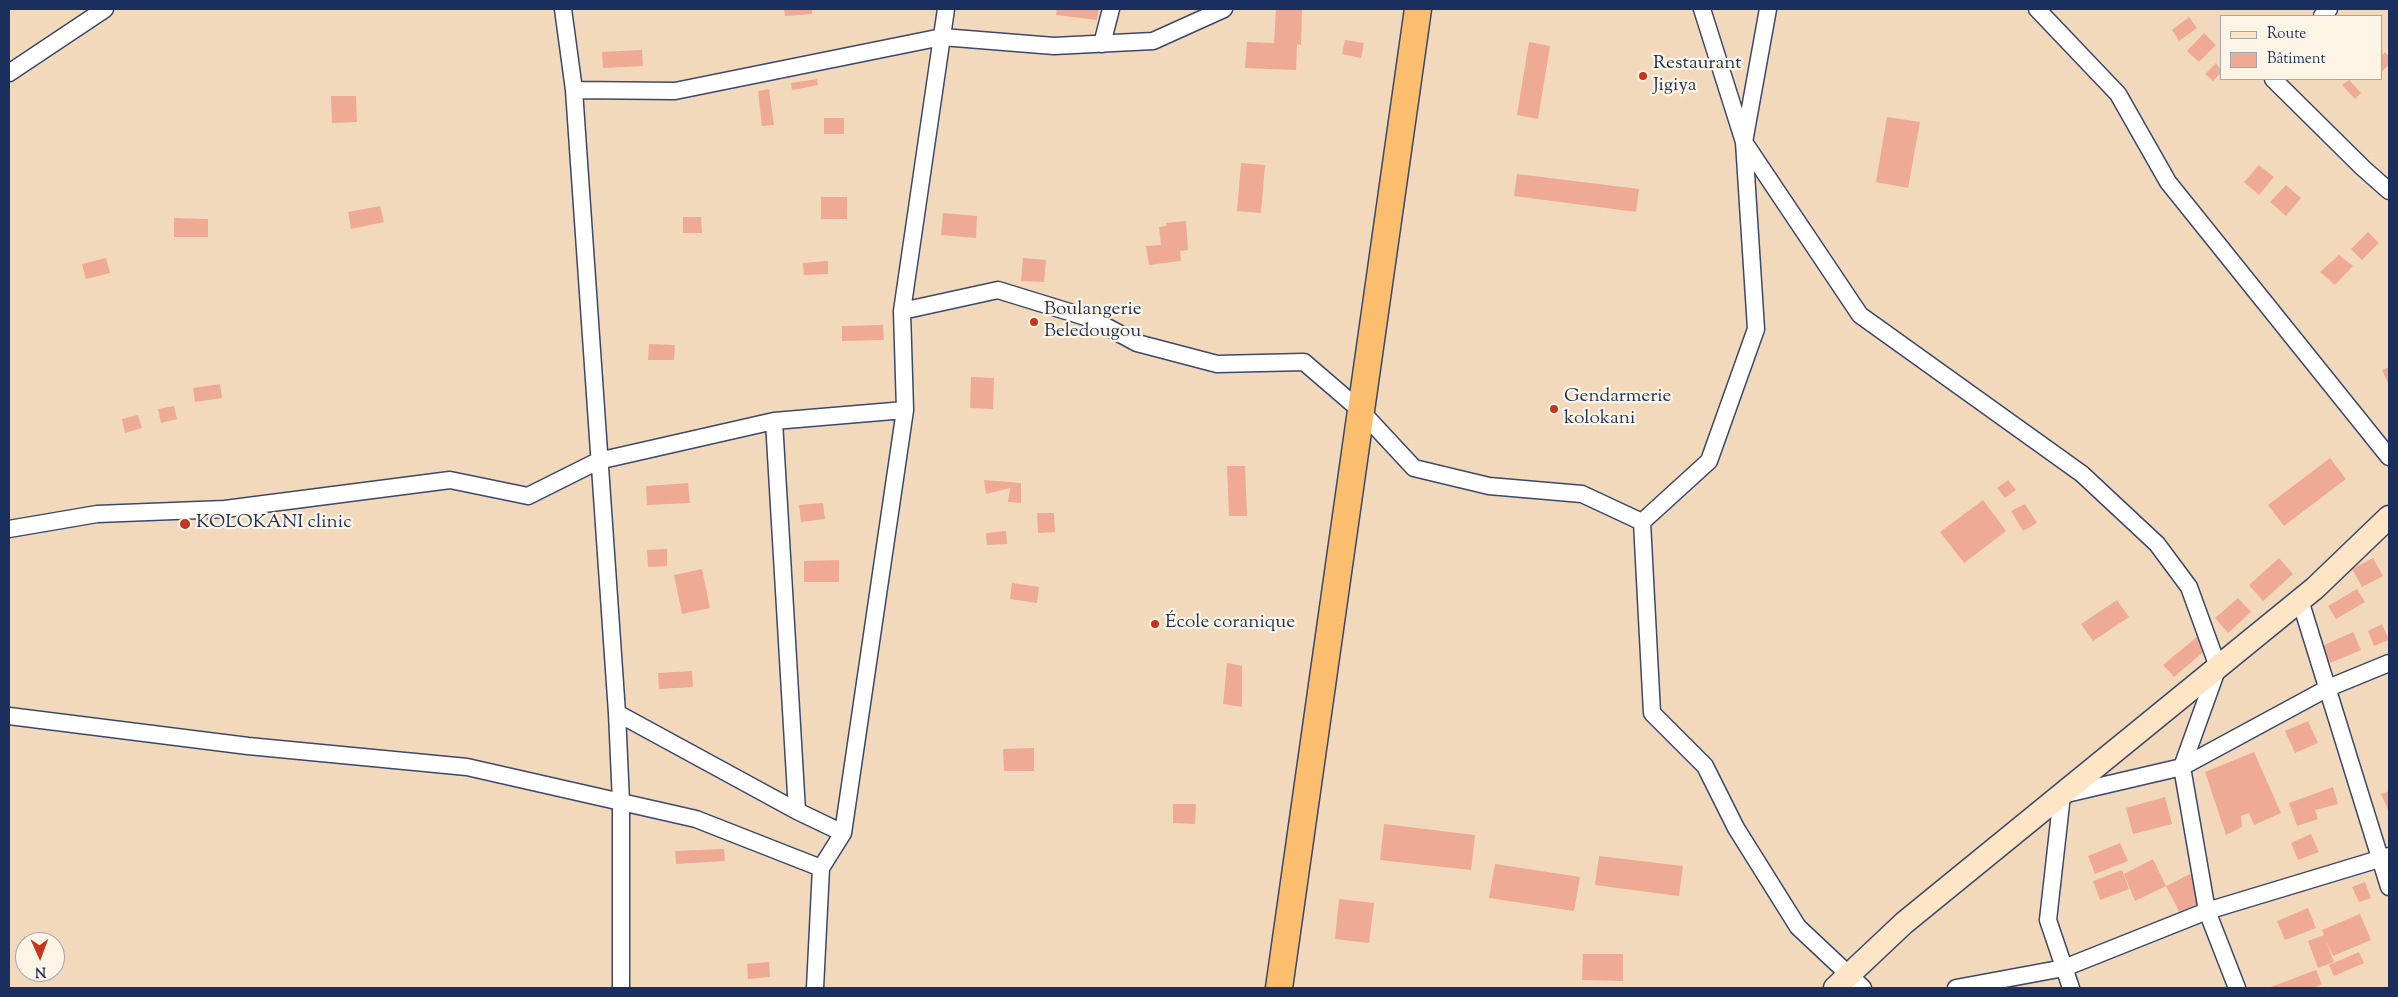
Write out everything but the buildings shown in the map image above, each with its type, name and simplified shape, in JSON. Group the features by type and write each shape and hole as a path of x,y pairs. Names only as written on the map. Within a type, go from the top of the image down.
{"highway":[{"path":"1279,988 1418,9"}],"main road":[{"path":"1849,984 1904,923 2300,600 2389,517"}],"street":[{"path":"9,73 105,9"},
{"path":"563,9 574,90 598,461 618,713 621,802 621,988"},
{"path":"815,988 821,868 843,833 905,410 902,311 946,9"},
{"path":"1102,44 1111,9"},
{"path":"574,90 676,92 942,37 1054,46 1153,41 1224,9"},
{"path":"1642,522 1709,461 1756,329 1744,142 1702,9"},
{"path":"1768,9 1744,142 1860,314 2082,474 2157,544 2189,587 2218,667 2182,767 2207,911 2237,988"},
{"path":"2037,9 2118,94 2168,182 2389,457"},
{"path":"2274,80 2363,168 2389,191"},
{"path":"902,311 998,290 1092,319 1137,344 1217,364 1304,362 1361,411 1414,468 1490,486 1582,494 1642,522"},
{"path":"9,529 97,514 225,508 450,480 528,496 598,461 774,421 905,410"},
{"path":"774,421 796,811"},
{"path":"1642,522 1652,713 1705,766 1736,828 1798,927 1849,984"},
{"path":"2300,600 2385,858 2389,887"},
{"path":"2071,988 2048,920 2062,795 2182,767 2328,688 2389,663"},
{"path":"618,713 796,811 843,833"},
{"path":"9,716 248,746 466,767 696,819 821,868"},
{"path":"1956,988 2064,968 2207,911 2385,858"}],"place":[{"name":"Restaurant Jigiya","path":"1643,76"},
{"name":"Boulangerie Beledougou","path":"1034,322"},
{"name":"Gendarmerie kolokani","path":"1554,409"},
{"name":"KOLOKANI clinic","path":"185,524"},
{"name":"École coranique","path":"1155,624"}]}
